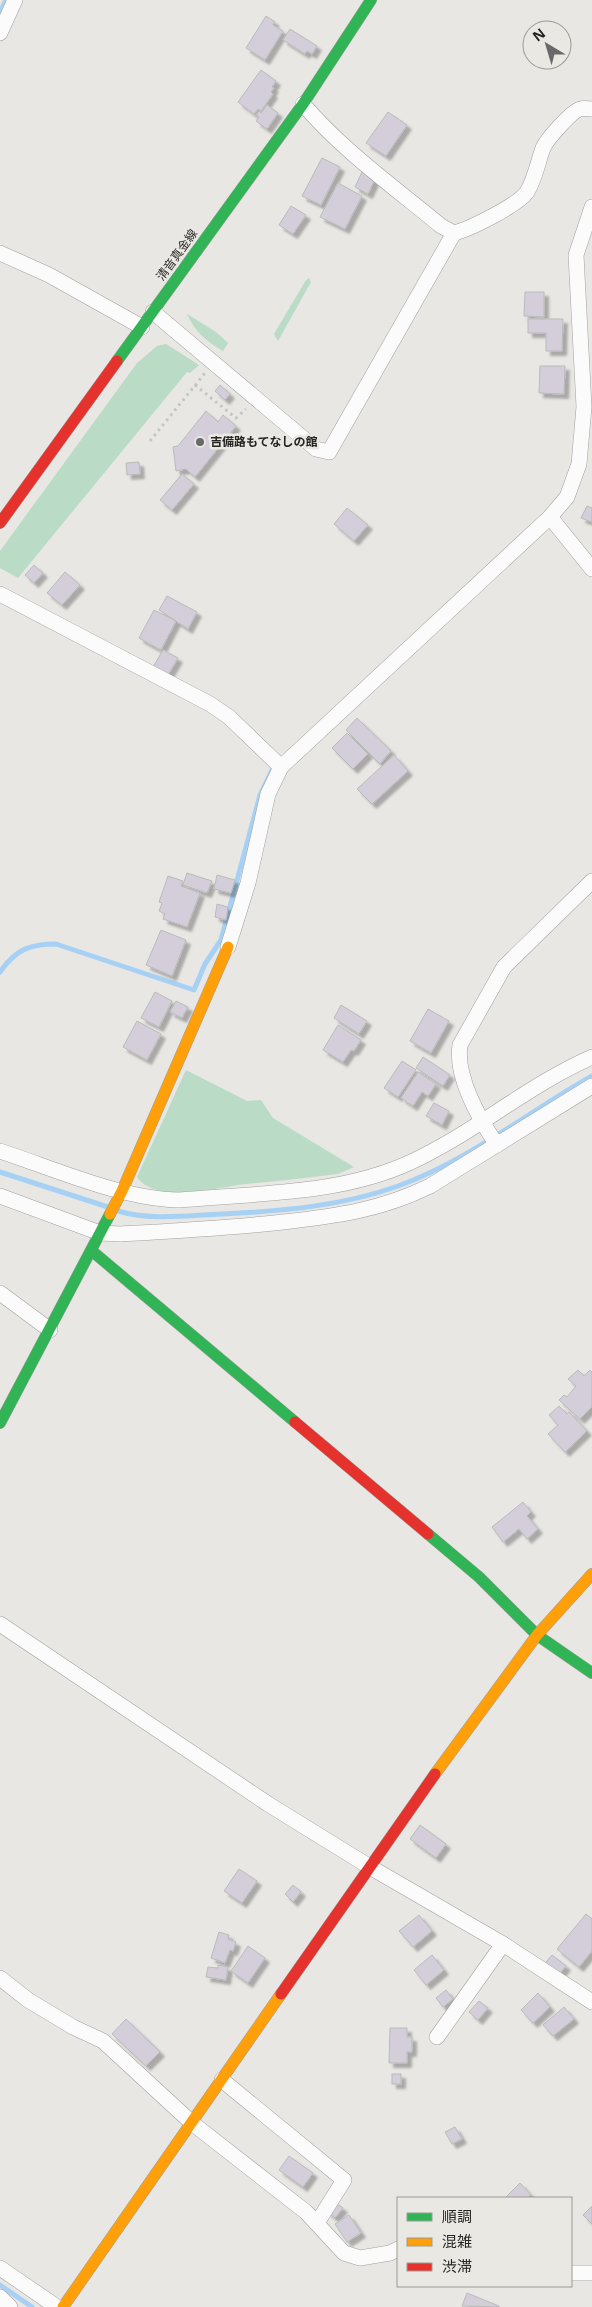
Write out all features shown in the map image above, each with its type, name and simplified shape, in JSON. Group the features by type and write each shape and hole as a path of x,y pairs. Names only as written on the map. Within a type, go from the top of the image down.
{"street":[{"path":"0,33 15,0"},
{"name":"清音真金線","path":"0,523 303,104 371,0"},
{"path":"303,104 317,121 371,168 441,226 454,233 466,230 479,223 511,205 527,192 544,145 573,114 581,109 592,109"},
{"path":"2,1414 50,1330 119,1196 228,947 248,883 268,794 281,767 550,517 567,497 579,464 584,407 576,255 592,207"},
{"path":"152,312 316,449 329,452 454,233"},
{"path":"0,253 49,274 142,327"},
{"path":"550,517 592,569"},
{"path":"0,594 210,704 229,717 281,767"},
{"path":"490,1135 463,1075 458,1058 460,1046 504,967 592,881"},
{"path":"0,1196 120,1234 237,1227 365,1211 409,1197 430,1186 490,1135 592,1057"},
{"path":"0,1151 119,1196 158,1200 179,1200 338,1185 379,1175 490,1135 592,1086"},
{"path":"92,1250 472,1571 537,1635 592,1673"},
{"path":"0,1293 50,1330"},
{"path":"64,2307 465,1730 537,1635 592,1574"},
{"path":"0,1624 268,1804 370,1867 503,1944 592,2002"},
{"path":"437,2037 503,1944"},
{"path":"0,1978 28,2000 73,2028 103,2042 192,2123 306,2212 344,2252 360,2258 390,2253 397,2250"},
{"path":"222,2080 344,2180 317,2223"},
{"path":"0,2268 57,2307"},
{"path":"572,2273 592,2273"},
{"path":"0,2297 10,2307"}],"path":[{"path":"150,441 213,363"},
{"path":"195,385 236,418 256,399"}],"green space":[{"path":"309,278 311,282 278,341 274,334"},
{"path":"187,314 216,332 228,343 223,351 202,336 193,326"},
{"path":"166,344 199,365 190,373 187,372 18,578 0,568 0,551 137,363 157,346"},
{"path":"186,1070 247,1101 261,1100 273,1118 354,1167 338,1174 188,1192 158,1190 146,1185 137,1177"}],"building":[{"path":"266,16 275,22 273,25 283,31 265,60 246,48"},
{"path":"290,29 317,46 312,54 307,51 305,54 283,40"},
{"path":"261,70 276,81 272,87 274,88 271,92 273,94 261,111 258,109 254,114 238,102"},
{"path":"267,105 278,113 267,129 256,121 259,117 256,115 259,111 261,113"},
{"path":"388,112 407,125 386,156 366,143"},
{"path":"322,158 340,167 321,205 302,196"},
{"path":"362,172 375,179 368,194 355,187"},
{"path":"338,183 362,196 345,229 320,217"},
{"path":"291,206 306,215 293,234 279,225"},
{"path":"525,292 544,292 544,317 524,316"},
{"path":"528,319 563,319 562,351 546,351 546,333 528,333"},
{"path":"540,366 565,366 564,394 539,393"},
{"path":"220,385 230,394 225,400 215,391"},
{"path":"206,411 218,422 223,415 236,426 195,477 186,469 176,471 173,447 178,446"},
{"path":"139,462 140,474 127,475 126,463"},
{"path":"182,474 194,484 172,510 160,500"},
{"path":"587,506 592,508 592,522 581,518"},
{"path":"347,508 368,525 354,541 334,524"},
{"path":"34,565 43,573 34,583 25,575"},
{"path":"65,572 80,585 62,605 47,593"},
{"path":"167,596 197,612 188,629 159,610"},
{"path":"154,610 176,621 161,650 139,638"},
{"path":"163,650 178,658 168,675 153,667"},
{"path":"357,718 391,751 380,764 346,730"},
{"path":"347,733 368,754 353,769 332,748"},
{"path":"394,755 408,771 372,804 357,789"},
{"path":"187,873 212,881 207,893 183,885"},
{"path":"217,875 235,880 231,893 214,889"},
{"path":"168,876 183,881 181,886 200,893 187,927 163,919 165,914 159,911 162,903 159,902"},
{"path":"217,904 228,907 226,920 215,917"},
{"path":"161,930 186,940 172,976 146,965"},
{"path":"155,992 172,1001 159,1027 141,1018"},
{"path":"176,1001 188,1007 182,1018 170,1012"},
{"path":"341,1005 367,1021 359,1034 334,1018"},
{"path":"428,1009 449,1021 431,1053 410,1041"},
{"path":"137,1021 161,1034 147,1060 123,1047"},
{"path":"338,1025 361,1040 354,1051 351,1050 343,1062 323,1050"},
{"path":"423,1057 450,1075 443,1086 416,1068"},
{"path":"402,1061 416,1070 398,1097 384,1088"},
{"path":"418,1072 436,1084 428,1096 422,1092 413,1106 401,1098"},
{"path":"434,1103 449,1111 442,1125 426,1116"},
{"path":"578,1370 584,1376 590,1370 592,1372 592,1407 580,1419 559,1400 564,1395 567,1397 576,1386 568,1379"},
{"path":"559,1406 567,1414 569,1412 587,1431 565,1452 548,1434 558,1425 549,1415"},
{"path":"523,1502 531,1512 527,1516 538,1529 527,1539 519,1529 503,1542 492,1527"},
{"path":"420,1825 446,1844 436,1858 410,1839"},
{"path":"239,1869 257,1881 242,1903 224,1891"},
{"path":"293,1885 301,1892 293,1902 285,1894"},
{"path":"586,1914 592,1919 592,1951 579,1967 557,1949"},
{"path":"419,1915 432,1931 413,1947 399,1931"},
{"path":"219,1932 229,1935 228,1939 236,1942 233,1951 230,1950 225,1963 211,1958"},
{"path":"248,1946 265,1958 248,1983 231,1971"},
{"path":"432,1955 444,1970 426,1985 414,1970"},
{"path":"552,1955 566,1966 557,1977 543,1966"},
{"path":"218,1965 228,1967 226,1980 206,1977 208,1967 218,1968"},
{"path":"446,1990 453,1999 443,2007 436,1998"},
{"path":"538,1993 550,2007 533,2023 521,2010"},
{"path":"479,2001 488,2008 478,2020 469,2012"},
{"path":"564,2007 574,2019 553,2036 543,2025"},
{"path":"126,2019 160,2052 146,2066 112,2034"},
{"path":"390,2028 407,2028 407,2037 412,2037 412,2052 407,2052 407,2063 389,2063"},
{"path":"392,2074 401,2074 401,2084 392,2084"},
{"path":"455,2127 462,2139 452,2144 445,2132"},
{"path":"289,2156 313,2173 303,2187 279,2170"},
{"path":"520,2183 531,2195 528,2197 506,2197"},
{"path":"334,2202 343,2208 335,2218 327,2212"},
{"path":"592,2206 592,2224 583,2215"},
{"path":"349,2215 361,2233 347,2242 335,2224"},
{"path":"467,2293 499,2306 499,2307 462,2306"}],"waterway":[{"path":"0,12 6,0"},
{"path":"0,972 12,958 24,949 39,945 56,944 194,990 205,964 221,940 260,795 272,770"},
{"path":"118,1211 157,1217 245,1213 334,1203 377,1193 424,1176 473,1150 592,1076"},
{"path":"0,1172 108,1207"},
{"path":"0,2285 32,2307"}],"traffic: fast":[{"path":"117,361 303,104 371,0"},
{"path":"0,1423 110,1214"},
{"path":"92,1251 295,1422"},
{"path":"428,1534 479,1577 537,1635 592,1673"}],"traffic: slow":[{"path":"110,1214 122,1191 228,947"},
{"path":"435,1774 537,1635 592,1574"},
{"path":"63,2307 281,1994"}],"traffic: jam":[{"path":"0,523 117,361"},
{"path":"295,1422 428,1534"},
{"path":"281,1994 435,1774"}],"place":[{"name":"吉備路もてなしの館","path":"200,442"}]}
